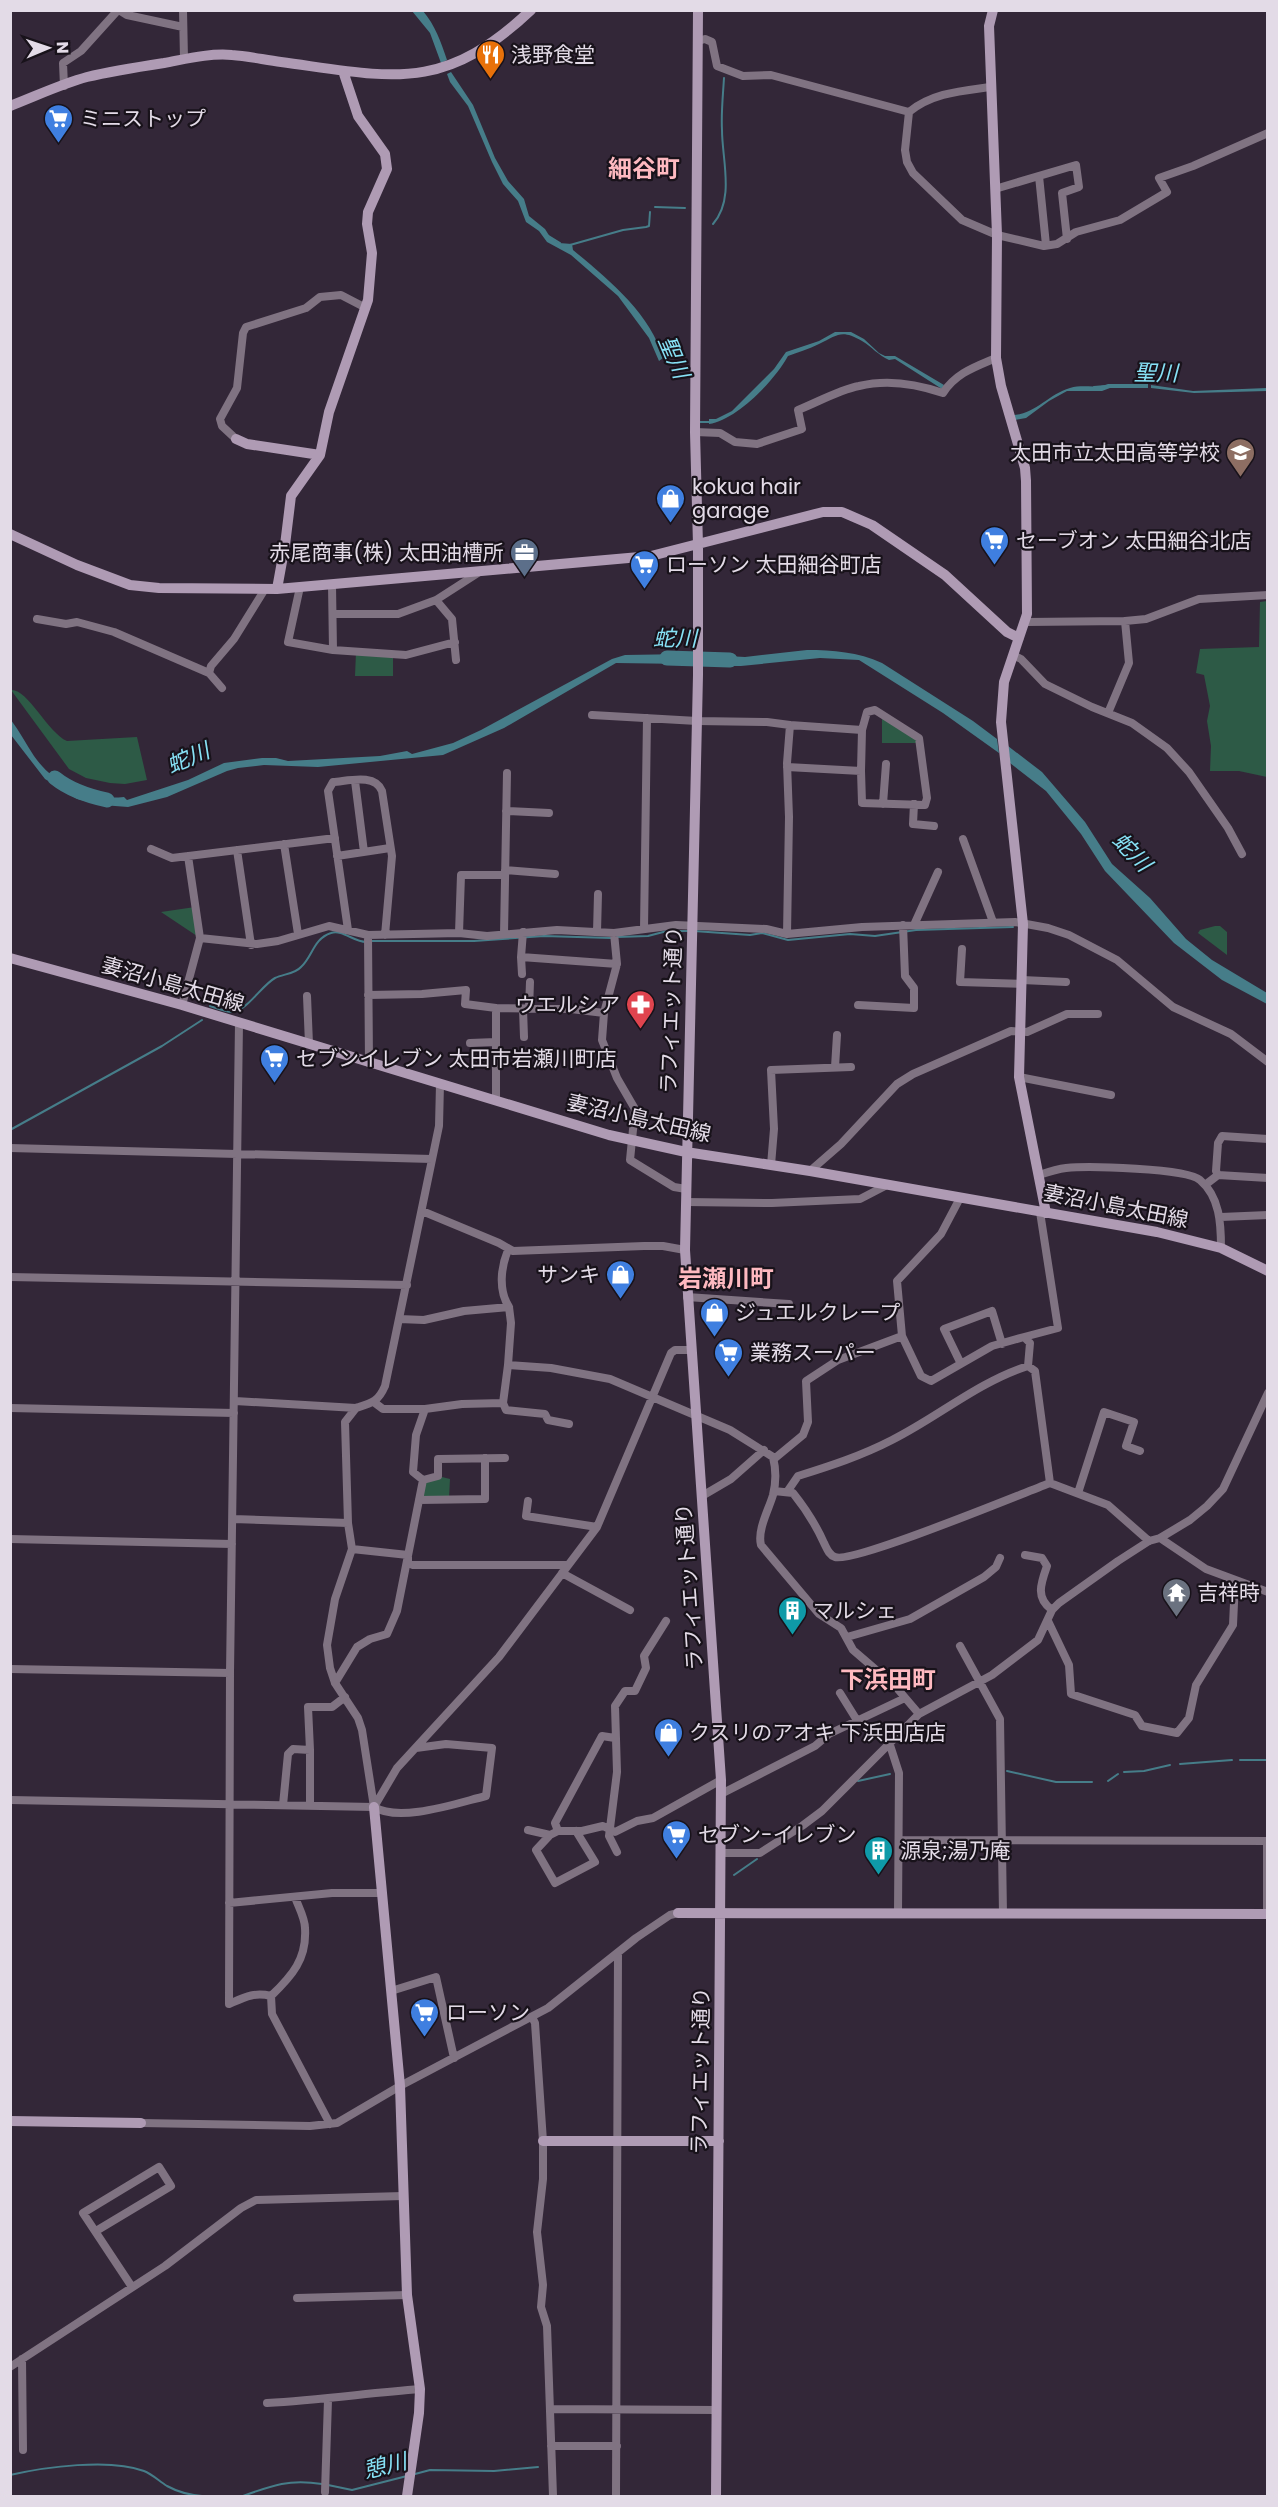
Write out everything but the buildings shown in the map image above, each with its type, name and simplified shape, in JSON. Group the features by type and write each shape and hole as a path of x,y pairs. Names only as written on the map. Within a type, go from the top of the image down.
{"street":[{"path":"64,86 63,63 81,51 119,10 127,15 183,27"},
{"path":"183,10 184,59"},
{"path":"10,106 86,77 184,59 231,55 397,76 419,74 439,70 459,62 496,41 531,10"},
{"path":"698,10 695,432 698,545"},
{"path":"960,1198 941,1234 897,1281 902,1336 921,1376 927,1381 931,1381 992,1346 1058,1328 1039,1175 1019,1077 1023,924 1001,729 1002,699 1013,655 1026,622 1028,587 1025,468 1001,386 996,358 997,236 989,26 993,10"},
{"path":"698,41 705,39 712,42 717,66 734,74 771,75 909,112"},
{"path":"277,589 291,496 320,455 329,412 366,308 372,267 367,224 368,212 384,179 386,160 378,142 358,116 343,70"},
{"path":"990,87 925,100 909,112 905,150 907,162 913,173 962,220 997,236 1046,245 1067,239 1076,232 1119,220 1167,192 1159,178 1193,166 1268,133"},
{"path":"994,189 1076,165 1079,187 1062,193 1067,239"},
{"path":"1039,176 1046,245"},
{"path":"320,455 247,444 236,439 222,426 220,418 237,388 243,333 246,327 306,308 320,297 341,295 366,308"},
{"path":"695,432 720,433 735,442 757,444 802,429 798,410 860,386 897,383 921,386 943,393 951,381 965,371 996,358"},
{"path":"10,534 77,565 130,585 159,588 277,589 651,556 823,512 842,512 872,525 936,568 1007,632 1020,639"},
{"name":"ラフィエット通り","path":"698,545 698,675 685,1250 721,1780 716,2496"},
{"path":"334,614 398,614 436,600 479,572"},
{"path":"332,585 333,650"},
{"path":"300,587 288,642 333,650 406,655 455,642"},
{"path":"209,673 211,666 234,639 265,589"},
{"path":"1026,622 1146,619 1199,599 1268,595"},
{"path":"436,600 452,619 456,660"},
{"path":"37,619 66,624 77,622 114,632 209,673 222,688"},
{"path":"1108,713 1129,663 1125,621"},
{"path":"1013,655 1021,659 1045,684 1132,723 1178,758 1228,828 1242,854"},
{"path":"875,710 919,738 927,798 925,805 862,803 861,771 862,730 867,712 875,710"},
{"path":"592,715 767,722 862,730"},
{"path":"644,929 647,718"},
{"path":"787,934 789,817 787,767 790,725"},
{"path":"883,804 886,764"},
{"path":"787,767 861,771"},
{"path":"504,934 507,774"},
{"path":"348,930 329,786 333,782 373,780 380,785 390,848 391,866 385,935"},
{"path":"354,781 364,852"},
{"path":"914,804 913,824 934,826"},
{"path":"506,811 549,813"},
{"path":"151,849 164,856 188,856 335,838"},
{"path":"963,839 993,922"},
{"path":"284,844 298,934"},
{"path":"337,856 390,848"},
{"path":"237,850 251,945"},
{"path":"182,1005 200,938 188,856"},
{"path":"459,933 461,875 505,872 555,874"},
{"path":"914,925 938,872"},
{"path":"597,932 598,894"},
{"path":"200,938 251,945 278,941 329,926 368,935 459,933 487,936 557,930 614,933 666,925 766,929 787,934 903,925 993,922 1023,924 1069,935 1117,960 1173,1006 1231,1034 1268,1062"},
{"path":"858,1005 914,1008 914,988 905,976 903,925"},
{"path":"522,974 523,932"},
{"path":"614,933 617,964 604,1013 602,1040 617,1078 635,1109 630,1160 674,1187 686,1189"},
{"path":"368,935 369,1063"},
{"path":"962,949 960,982 1066,982"},
{"path":"521,957 617,964"},
{"name":"妻沼小島太田線","path":"10,958 182,1005 369,1063 632,1140 686,1152 810,1171 1157,1232 1221,1248 1268,1271"},
{"path":"524,1037 530,982"},
{"path":"369,995 466,990 465,1004 496,1008 572,1009 604,1013"},
{"path":"307,996 309,1044"},
{"path":"496,1008 496,1101"},
{"path":"810,1171 841,1144 897,1084 913,1074 1011,1031 1027,1032 1066,1014 1098,1014"},
{"path":"239,1023 230,1673 229,2004 259,1993 271,1996"},
{"path":"835,1067 837,1035"},
{"path":"470,1043 496,1042"},
{"path":"771,1165 774,1130 771,1070 851,1067"},
{"path":"1019,1077 1111,1095"},
{"path":"234,1401 356,1408 375,1403 385,1386 422,1211 439,1126 440,1084"},
{"path":"1218,1174 1216,1171 1218,1143 1222,1136 1268,1139"},
{"path":"10,1148 238,1152 432,1159"},
{"path":"1039,1175 1074,1168 1175,1171 1192,1175 1204,1185 1221,1217 1221,1248"},
{"path":"1204,1185 1218,1174 1268,1178"},
{"path":"686,1202 772,1203 860,1199 887,1185"},
{"path":"422,1211 499,1243 507,1250 663,1246 685,1250"},
{"path":"1221,1217 1268,1215"},
{"path":"507,1250 501,1268 505,1301 509,1307 511,1323 503,1403 506,1410 545,1414 548,1420 569,1424"},
{"path":"10,1277 407,1284"},
{"path":"687,1297 789,1304"},
{"path":"399,1319 424,1320 464,1311 509,1307"},
{"path":"961,1364 944,1329 992,1311 1002,1344"},
{"path":"774,1459 803,1435 808,1422 806,1381 838,1360 902,1336"},
{"path":"1023,1337 1030,1343 1028,1365"},
{"path":"374,1807 397,1768 498,1657 597,1527 671,1353 675,1350 692,1350"},
{"path":"508,1365 582,1372 610,1379 730,1430 764,1450 774,1459 774,1491 760,1537 761,1545 819,1614 836,1623 847,1637 853,1650 896,1687 919,1714"},
{"path":"1028,1365 1035,1371 1050,1483"},
{"path":"787,1492 798,1476 842,1463 893,1440 954,1401 1007,1373 1028,1365"},
{"path":"721,1853 760,1853 802,1826 822,1811 919,1714 979,1682 1038,1640 1052,1610 1149,1541 1160,1538 1190,1520 1223,1489 1268,1393"},
{"path":"375,1403 383,1409 425,1409 462,1404 503,1403"},
{"path":"10,1408 234,1413"},
{"path":"356,1408 345,1422 348,1523 352,1549 335,1599 328,1634 330,1668 335,1683 358,1718 362,1730 374,1807 400,2086 406,2295 420,2389 419,2413 407,2496"},
{"path":"423,1480 413,1472 416,1435 425,1409"},
{"path":"1078,1493 1104,1412 1134,1422 1126,1446 1140,1450"},
{"path":"702,1496 731,1479 764,1450"},
{"path":"419,1500 485,1499 484,1458"},
{"path":"423,1480 438,1476 438,1459 505,1458"},
{"path":"335,1683 357,1647 391,1630 397,1611 423,1480"},
{"path":"774,1491 793,1493 817,1528 832,1557 839,1558 879,1548 1050,1483 1108,1505 1149,1541"},
{"path":"528,1501 526,1516 597,1527"},
{"path":"233,1519 348,1523"},
{"path":"1160,1538 1191,1561 1235,1581 1268,1592"},
{"path":"10,1539 232,1544"},
{"path":"352,1549 408,1555"},
{"path":"408,1555 408,1563 413,1565 568,1565"},
{"path":"1025,1555 1042,1558 1047,1566 1040,1598 1042,1604 1052,1610"},
{"path":"847,1637 910,1619 984,1577 996,1567 1000,1558"},
{"path":"562,1573 630,1610"},
{"path":"1048,1620 1069,1665 1071,1694 1135,1714 1142,1726 1177,1732 1189,1718 1196,1685 1233,1625 1235,1581"},
{"path":"617,1852 609,1836 617,1772 615,1706 625,1691 635,1691 646,1668 644,1656 666,1621"},
{"path":"960,1646 1000,1719 1004,1840 1003,1914"},
{"path":"10,1669 230,1673"},
{"path":"840,1693 858,1722"},
{"path":"310,1806 308,1707 332,1707 345,1697"},
{"path":"721,1794 815,1746 829,1734 906,1698"},
{"path":"558,1831 555,1823 602,1736 615,1738"},
{"path":"889,1742 898,1773 898,1913"},
{"path":"10,1800 374,1807 384,1814 429,1810 486,1796 492,1748 446,1744 416,1748"},
{"path":"283,1805 288,1754 293,1749 310,1750"},
{"path":"576,1831 595,1862 555,1883 536,1850 550,1835 558,1831 576,1831 603,1826 615,1832 637,1821 653,1818 721,1780"},
{"path":"528,1830 550,1835"},
{"path":"10,2121 299,2126 337,2123 400,2086 532,2017 563,1998 618,1953 670,1915 678,1913 1267,1914 1267,1841 899,1840"},
{"path":"229,1903 332,1893 382,1893"},
{"path":"271,1996 292,1977 302,1956 305,1927 295,1897"},
{"path":"616,2496 618,1953"},
{"path":"391,1991 436,1977 454,2058"},
{"path":"271,1996 272,2014 330,2124"},
{"path":"532,2017 535,2023 543,2141 543,2179 537,2232 543,2285 541,2307 547,2326 553,2496"},
{"path":"543,2141 719,2141"},
{"path":"96,2231 171,2186 159,2167 83,2213 132,2287"},
{"path":"10,2367 200,2241 241,2208 256,2200 403,2196"},
{"path":"297,2298 406,2295"},
{"path":"22,2360 23,2450"},
{"path":"267,2403 328,2400 341,2395 420,2389"},
{"path":"326,2488 328,2400"},
{"path":"550,2409 717,2410"},
{"path":"551,2446 617,2446"}],"green space":[{"path":"1267,601 1267,777 1239,771 1210,771 1211,746 1207,721 1210,706 1204,675 1196,673 1200,649 1259,647 1260,602"},
{"path":"356,652 393,655 393,676 355,676"},
{"path":"11,690 24,696 53,730 67,741 137,737 147,780 125,784 110,783 86,778 69,769"},
{"path":"882,715 920,743 882,743"},
{"path":"195,907 200,938 161,912"},
{"path":"1220,926 1227,932 1227,955 1198,933 1200,930"},
{"path":"438,1476 450,1479 449,1499 419,1500 423,1480"}],"water":[{"path":"412,11 423,11 427,16 447,60 441,63 430,33"},
{"path":"451,72 473,105 495,158 508,181 524,199 529,216 559,243 572,244 573,250 627,298 649,327 657,342 663,358 659,361 649,338 618,296 571,255 547,242 539,231 526,222 518,201 503,184 492,162 468,106 450,82 447,74"},
{"path":"835,332 851,332 864,339 879,353 885,356 895,356 944,385 942,389 895,359 889,360 885,358 862,341 844,334 788,356 754,398 731,415 709,424 709,419 716,419 732,411 774,369 786,352 819,341"},
{"path":"1148,384 1148,388 1067,391 1026,418 1015,420 1014,415 1029,411 1062,391 1075,387"},
{"path":"1151,385 1193,391 1267,388 1267,391 1194,393 1151,388"},
{"path":"807,650 845,652 882,663 997,739 999,753 943,713 859,660 820,658 741,666 709,666 709,655 745,657"},
{"path":"686,654 686,664 616,663 504,728 443,755 318,767 264,765 238,768 167,797 128,807 102,805 77,799 45,779 11,735 11,720 42,766 62,783 85,793 111,798 124,797 127,800 188,780 224,763 262,758 288,761 380,756 407,751 412,754 453,743 481,730 612,659 625,655"},
{"path":"1008,746 1042,772 1085,822 1112,864 1150,898 1186,939 1212,960 1267,993 1267,1004 1222,980 1174,943 1105,871 1081,834 1046,791 1010,763"}],"waterway":[{"path":"713,224 720,214 726,191 722,124 724,78"},
{"path":"655,207 685,208"},
{"path":"570,245 623,230 649,226 650,212"},
{"name":"聖川","path":"547,235 560,243"},
{"name":"聖川","path":"1094,387 1106,386"},
{"name":"聖川","path":"699,422 711,422"},
{"name":"蛇川","path":"667,658 730,660"},
{"name":"蛇川","path":"55,778 79,792 107,800"},
{"path":"694,931 750,935 762,933 788,940 850,934 875,936 916,930 1013,927"},
{"path":"617,937 648,936 667,931 689,931"},
{"path":"210,1006 232,1012 243,1008 275,978 298,969 305,963 320,939 331,933 339,933 366,942"},
{"path":"372,941 474,941 544,936 611,938"},
{"path":"10,1130 162,1046 202,1020"},
{"path":"1180,1764 1232,1760"},
{"path":"1240,1760 1268,1760"},
{"path":"1124,1772 1144,1771 1170,1765"},
{"path":"1007,1771 1056,1782 1092,1782"},
{"path":"858,1781 890,1774"},
{"path":"1108,1781 1118,1774"},
{"path":"734,1875 757,1859"},
{"name":"憩川","path":"10,2475 77,2465 114,2465 144,2471 175,2490 202,2496"},
{"name":"憩川","path":"415,2474 430,2470 494,2471 538,2467"},
{"name":"憩川","path":"328,2485 352,2490 407,2476"},
{"name":"憩川","path":"243,2496 281,2484 300,2482 322,2484"}],"place":[{"name":"浅野食堂","path":"490,80"},
{"name":"ミニストップ","path":"59,144"},
{"name":"太田市立太田高等学校","path":"1241,478"},
{"name":"kokua hair garage","path":"671,524"},
{"name":"セーブオン 太田細谷北店","path":"995,566"},
{"name":"赤尾商事(株) 太田油槽所","path":"525,578"},
{"name":"ローソン 太田細谷町店","path":"645,590"},
{"name":"ウエルシア","path":"641,1030"},
{"name":"セブンイレブン 太田市岩瀬川町店","path":"275,1084"},
{"name":"サンキ","path":"621,1300"},
{"name":"ジュエルクレープ","path":"714,1338"},
{"name":"業務スーパー","path":"729,1378"},
{"name":"吉祥時","path":"1176,1618"},
{"name":"マルシェ","path":"792,1636"},
{"name":"クスリのアオキ 下浜田店店","path":"668,1758"},
{"name":"セブン-イレブン","path":"677,1860"},
{"name":"源泉;湯乃庵","path":"879,1876"},
{"name":"ローソン","path":"425,2038"}],"district":[{"name":"細谷町","path":"644,168"},
{"name":"岩瀬川町","path":"726,1278"},
{"name":"下浜田町","path":"888,1679"}]}
